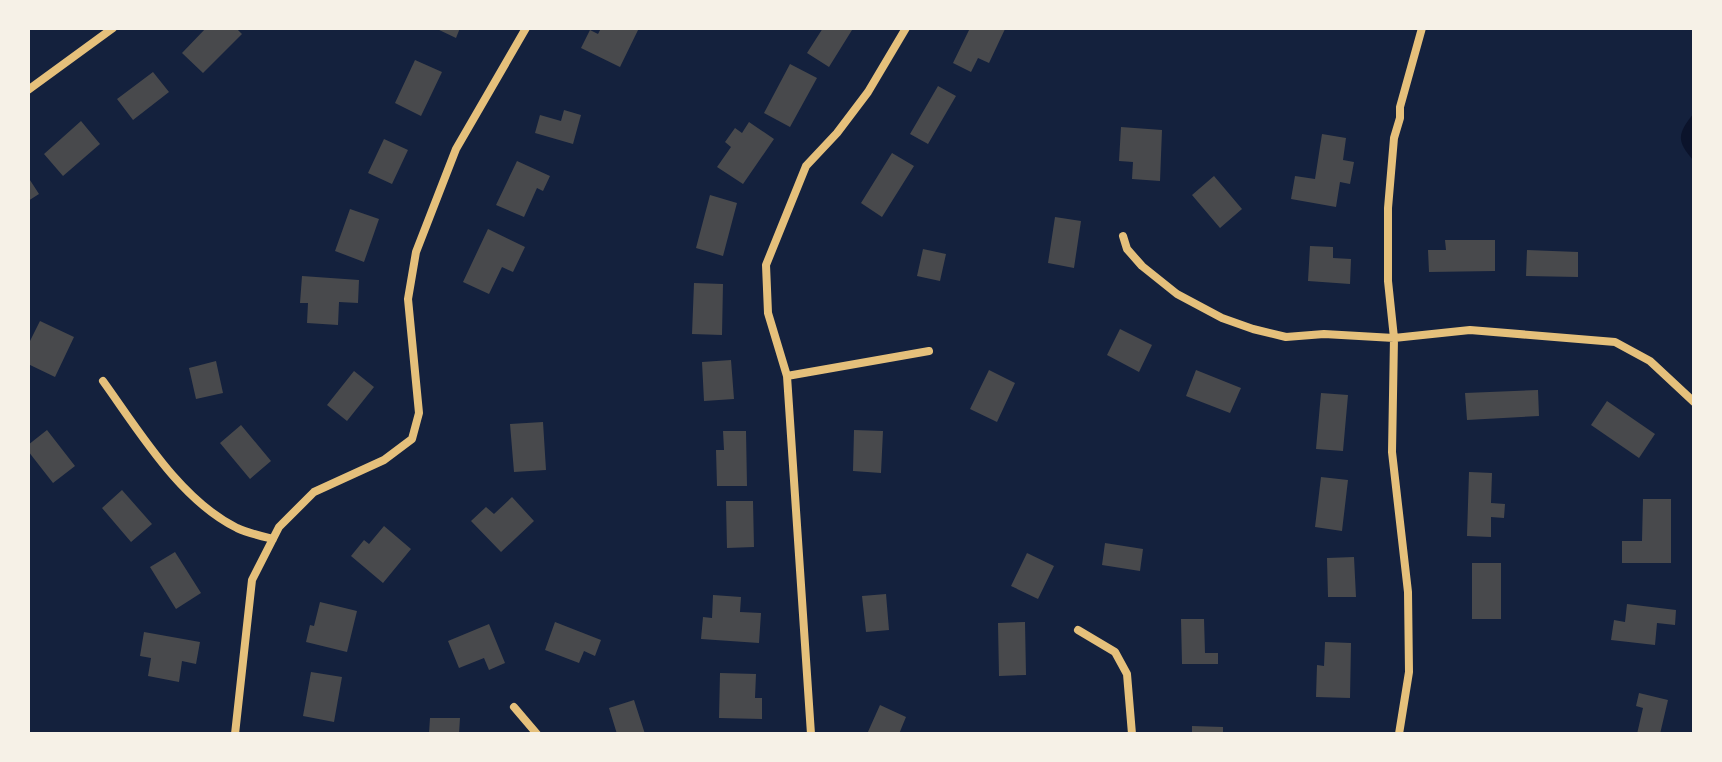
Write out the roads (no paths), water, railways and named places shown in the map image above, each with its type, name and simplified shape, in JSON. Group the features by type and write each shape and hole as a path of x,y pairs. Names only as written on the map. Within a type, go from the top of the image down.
{"street":[{"path":"28,90 113,28"},
{"path":"235,734 252,580 279,527 314,492 384,460 412,439 419,413 408,299 416,252 456,149 526,28"},
{"path":"811,734 787,376 768,313 766,265 806,166 837,133 868,92 906,28"},
{"path":"1399,734 1409,672 1408,592 1392,452 1394,338 1388,281 1388,208 1394,138 1422,28"},
{"path":"1123,236 1127,249 1142,266 1177,294 1222,318 1253,329 1286,337 1324,334 1394,338 1470,330 1615,342 1650,361 1694,402"},
{"path":"787,376 929,351"},
{"path":"103,381 160,460 207,509 238,528 273,539"},
{"path":"1078,630 1115,652 1127,674 1132,734"},
{"path":"514,707 537,734"}],"water":[{"path":"1694,113 1694,161 1684,148 1681,137"}]}
